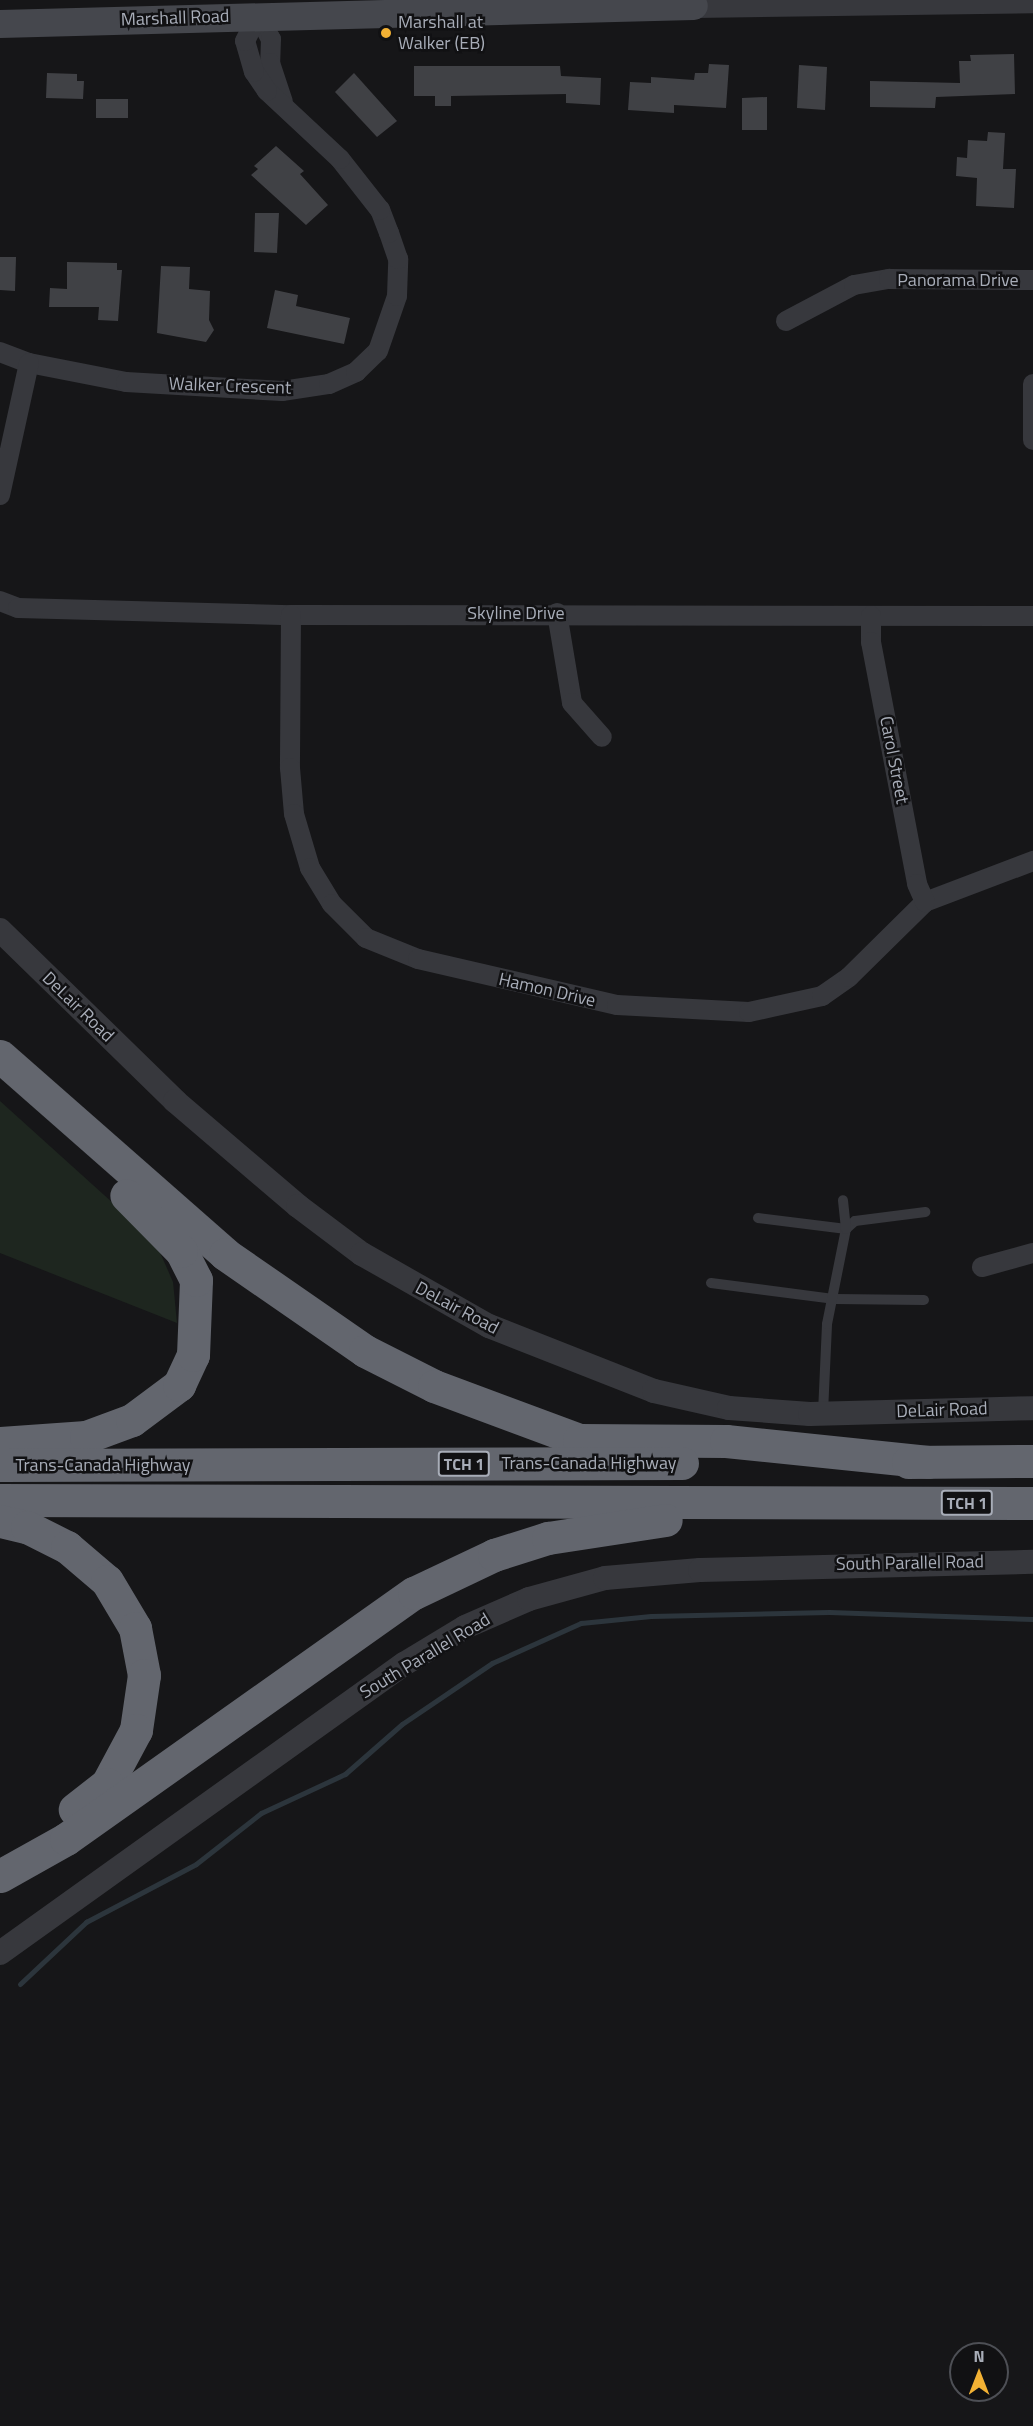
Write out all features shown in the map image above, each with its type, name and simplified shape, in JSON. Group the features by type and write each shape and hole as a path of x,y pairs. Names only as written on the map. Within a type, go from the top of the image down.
{"highway":[{"path":"0,1056 225,1254 365,1351 434,1386 579,1440 726,1441 928,1462"},
{"path":"0,1082 158,1225 196,1280 198,1307 193,1355 179,1385 132,1420 87,1437 0,1443"},
{"name":"Trans-Canada Highway","path":"0,1465 1033,1461"},
{"name":"Trans-Canada Highway","path":"0,1500 1033,1503"},
{"path":"0,1876 66,1839 414,1593 494,1556 548,1538 671,1519 902,1503"},
{"path":"0,1521 27,1527 67,1547 107,1581 135,1628 144,1676 136,1731 107,1784 57,1822 0,1852"}],"main road":[{"name":"Marshall Road","path":"0,24 269,10 694,3"}],"street":[{"name":"Marshall Road","path":"694,3 1033,1"},
{"name":"Walker Crescent","path":"0,352 29,363 126,382 282,391 329,384 356,372 378,351 397,296 398,259 390,233 380,210 340,159 284,105 270,63 269,10"},
{"name":"Panorama Drive","path":"786,321 820,299 865,283 926,277 1033,280"},
{"path":"0,495 29,363"},
{"path":"1033,384 1033,440"},
{"name":"Skyline Drive","path":"0,601 18,608 291,615 558,613 1033,616"},
{"path":"558,613 572,703 602,737"},
{"name":"Hamon Drive","path":"291,615 290,768 294,814 310,868 332,904 366,938 418,959 566,996 649,1007 749,1012 822,996 849,977 925,902 1033,861"},
{"name":"Carol Street","path":"871,616 873,653 917,884 925,902"},
{"name":"DeLair Road","path":"0,930 175,1101 298,1206 416,1287 489,1326 654,1391 729,1408 823,1413 1033,1408"},
{"path":"982,1267 1033,1252"},
{"name":"South Parallel Road","path":"0,1953 404,1664 465,1627 529,1599 605,1578 700,1569 1033,1562"}],"lane":[{"path":"823,1413 827,1324 834,1299 846,1229 843,1200"},
{"path":"758,1218 846,1229 855,1221 925,1212"},
{"path":"711,1282 834,1299 924,1300"}],"shaded area":[{"path":"0,1101 155,1241 173,1282 177,1323 0,1253"}],"building":[{"path":"1014,54 1015,94 936,97 935,108 870,107 870,81 960,83 959,61 971,61 970,55"},
{"path":"709,64 729,65 726,108 674,105 674,113 628,110 630,82 651,83 651,77 694,80 695,73 708,73"},
{"path":"799,65 827,67 825,110 797,108"},
{"path":"414,66 560,66 561,76 601,78 600,105 566,103 566,94 451,96 451,106 435,106 435,96 414,96"},
{"path":"47,73 77,74 77,81 84,81 83,99 46,98"},
{"path":"354,73 397,121 377,137 335,92"},
{"path":"767,97 767,130 742,130 742,98"},
{"path":"96,99 128,99 128,118 96,118"},
{"path":"988,132 1005,133 1003,169 1016,169 1014,208 976,206 977,178 956,176 957,157 967,158 968,140 987,141"},
{"path":"276,146 304,171 300,174 328,205 306,225 251,175 258,169 254,166"},
{"path":"255,213 279,213 277,253 254,252"},
{"path":"0,257 16,257 15,291 0,290"},
{"path":"67,262 117,263 117,270 122,270 118,321 98,320 99,307 49,307 50,288 67,289"},
{"path":"161,266 190,267 189,289 210,291 209,320 214,330 206,342 157,333"},
{"path":"275,290 298,295 296,306 350,318 344,344 267,328"}],"waterway":[{"path":"20,1984 86,1922 196,1864 261,1813 345,1774 402,1724 492,1663 581,1623 651,1616 829,1612 1033,1619"}],"place":[{"name":"Marshall at Walker (EB)","path":"386,33"}]}
